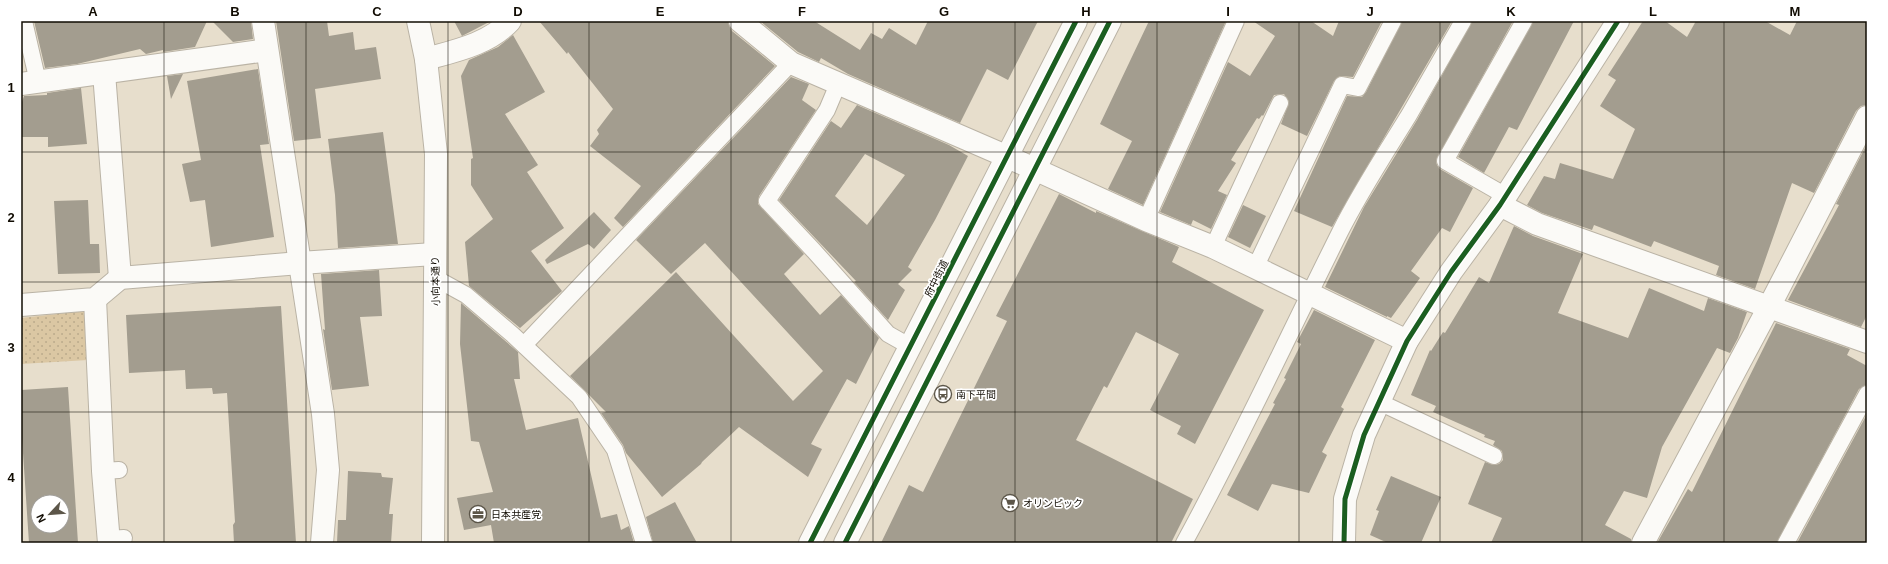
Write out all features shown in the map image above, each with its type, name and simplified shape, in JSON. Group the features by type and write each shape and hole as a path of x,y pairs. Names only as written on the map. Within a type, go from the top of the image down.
{"main road":[{"path":"263,21 323,414 328,470 322,543"},
{"name":"小向本通り","path":"418,21 426,59 436,154 434,254 433,543"},
{"path":"426,59 475,44 493,35 510,21"},
{"path":"740,21 791,63 1008,157 1146,220 1212,247 1407,340"},
{"name":"府中街道","path":"810,543 1076,21"},
{"path":"845,543 1110,21"},
{"path":"1347,541 1345,500 1364,435 1407,340 1451,272 1503,201 1618,21"},
{"path":"29,83 267,50"},
{"path":"104,73 120,278"},
{"path":"1643,543 1866,121"},
{"path":"1503,201 1537,224 1867,342"},
{"path":"21,305 95,299 120,278 300,263 434,254"},
{"path":"95,299 111,470 114,540"}],"lane":[{"path":"24,21 29,83"},
{"path":"1146,220 1236,21"},
{"path":"1255,268 1342,86 1358,88 1393,21"},
{"path":"1184,543 1215,487 1311,294 1340,231 1372,173 1409,115 1463,21"},
{"path":"1503,201 1445,161 1524,21"},
{"path":"524,345 791,63"},
{"path":"838,84 827,110 767,201 888,334 911,347"},
{"path":"1212,247 1280,103"},
{"path":"435,278 466,295 524,345 579,397 615,450 644,543"},
{"path":"1786,543 1867,394"},
{"path":"1379,402 1494,456"}],"shaded area":[{"path":"84,311 88,360 21,364 21,318"}],"building":[{"path":"34,21 207,21 195,47 163,52 163,50 146,54 140,49 77,64 45,68"},
{"path":"212,21 251,21 253,39 233,42"},
{"path":"276,21 327,21 329,36 353,32 355,50 376,47 381,79 315,89 321,138 294,141"},
{"path":"454,21 491,21 462,36"},
{"path":"539,21 728,21 732,31 775,66 623,227 614,218 641,186 590,146 599,134 597,130 613,109 568,52 567,54"},
{"path":"760,21 814,21 860,50 871,33 882,39 889,28 916,45 928,21 1038,21 1008,80 987,69 960,123 848,74 821,58 819,62 798,52"},
{"path":"1149,21 1226,21 1143,205 1108,189 1132,141 1100,124"},
{"path":"1253,21 1311,21 1333,36 1339,21 1382,21 1353,77 1340,76 1334,81 1307,136 1281,124 1289,102 1284,94 1274,95 1263,116 1262,115 1259,119 1257,118 1231,160 1236,163 1218,191 1227,195 1211,229 1193,220 1191,225 1160,212 1228,62 1250,76 1275,36"},
{"path":"1402,21 1452,21 1332,227 1294,211 1347,96 1362,97 1366,92"},
{"path":"1472,21 1513,21 1436,161 1440,169 1473,188 1450,232 1442,228 1411,271 1420,278 1391,318 1387,317 1325,287 1364,207 1417,120"},
{"path":"1533,21 1574,21 1517,130 1509,127 1484,173 1458,157"},
{"path":"1643,21 1665,21 1687,37 1696,21 1765,21 1790,35 1797,21 1867,21 1867,105 1861,106 1856,111 1814,193 1792,183 1755,289 1716,275 1719,266 1654,241 1651,247 1594,225 1592,230 1542,213 1527,205 1544,176 1555,179 1560,163 1613,179 1635,129 1600,106 1616,80 1608,75"},
{"path":"513,35 545,92 505,114 538,165 527,172 564,228 531,251 562,291 520,328 469,286 465,242 493,219 471,185 471,159 473,158 461,76 469,60 498,47"},
{"path":"258,69 269,144 260,145 274,237 211,247 205,200 190,202 182,164 201,160 187,81"},
{"path":"183,74 171,99 167,76"},
{"path":"791,77 809,84 802,100 816,110 759,196 758,204 804,254 784,274 820,315 841,295 879,338 856,384 847,379 811,444 822,449 808,477 739,427 701,464 662,497 626,453 623,445 601,413 606,412 570,376 676,272 793,401 823,371 705,243 671,274 636,240"},
{"path":"81,88 87,144 48,147 48,137 21,137 21,105 24,96 47,95 47,93"},
{"path":"857,105 949,145 968,156 935,220 908,267 912,270 898,284 905,290 888,320 854,282 856,281 779,200 831,121 841,128","holes":["865,154 905,175 867,225 835,196"]},
{"path":"383,132 398,244 338,248 335,195 328,139"},
{"path":"1867,144 1867,315 1861,327 1788,300 1839,205 1836,204"},
{"path":"1059,194 1096,213 1096,211 1179,247 1172,262 1264,310 1195,444 1177,434 1181,426 1150,410 1179,354 1136,332 1107,388 1104,386 1076,440 1193,499 1171,543 881,543 909,485 923,492 1007,321 996,316"},
{"path":"88,200 90,244 99,244 100,273 58,274 54,201"},
{"path":"1243,205 1266,216 1250,248 1228,237"},
{"path":"594,212 611,230 594,249 588,244 547,264 545,260"},
{"path":"1514,226 1533,236 1583,254 1558,313 1628,338 1649,288 1704,311 1708,298 1747,312 1738,338 1730,353 1717,348 1662,447 1647,498 1624,491 1605,525 1631,539 1631,543 1491,543 1502,518 1468,504 1485,462 1494,465 1499,464 1503,460 1502,451 1493,445 1495,441 1433,412 1436,406 1411,395 1430,350 1431,351 1443,332 1445,333 1479,277 1489,283"},
{"path":"379,270 382,316 360,317 369,386 332,390 323,329 325,330 321,274"},
{"path":"461,303 518,352 520,379 514,379 526,430 578,418 601,518 617,514 621,530 629,526 634,543 494,543 491,525 464,530 457,498 493,492 479,442 471,441 460,344"},
{"path":"281,306 296,543 234,543 233,525 235,522 227,393 213,394 212,388 186,389 185,370 129,373 126,315"},
{"path":"1314,310 1375,340 1341,407 1344,409 1322,452 1327,455 1309,493 1272,484 1258,511 1227,495 1275,404 1273,403 1286,379 1284,378 1301,344 1297,342"},
{"path":"1776,323 1850,349 1847,355 1867,366 1867,385 1859,389 1777,543 1657,543 1688,489 1692,492"},
{"path":"68,387 78,543 29,543 21,423 21,390"},
{"path":"1867,414 1867,543 1797,543"},
{"path":"348,471 381,473 382,477 393,478 389,514 393,514 391,543 337,543 338,520 346,520"},
{"path":"1391,476 1441,497 1421,543 1388,543 1370,535 1379,511 1376,510"},
{"path":"675,502 697,543 653,543 646,517"}],"cycle path":[{"path":"810,543 1076,21"},
{"path":"845,543 1110,21"},
{"path":"1344,543 1345,499 1364,435 1407,341 1451,272 1500,205 1618,21"}],"place":[{"name":"南下平間","path":"943,394"},
{"name":"オリンピック","path":"1010,503"},
{"name":"日本共産党","path":"478,514"}]}
